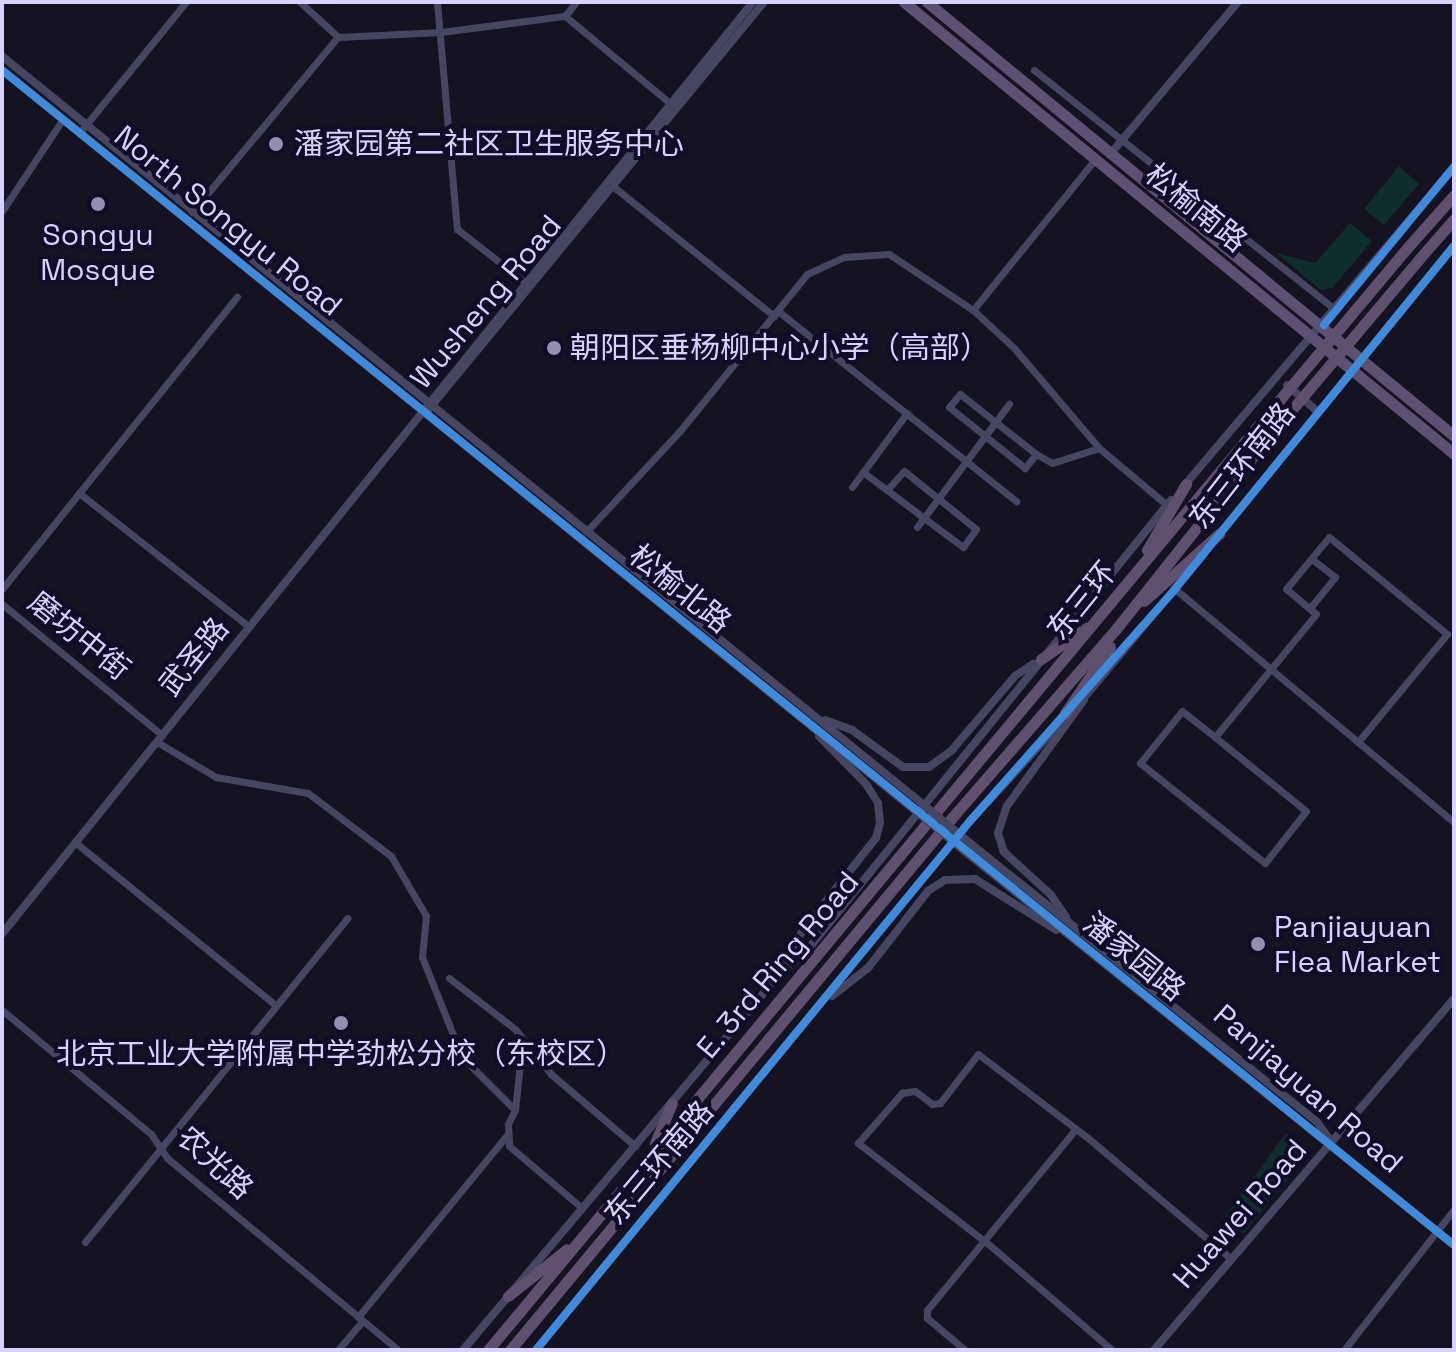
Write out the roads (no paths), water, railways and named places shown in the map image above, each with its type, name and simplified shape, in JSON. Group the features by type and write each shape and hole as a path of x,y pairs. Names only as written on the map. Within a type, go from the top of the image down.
{"highway":[{"name":"东三环","path":"920,833 1454,195"},
{"name":"东三环","path":"931,842 1134,608 1268,438 1454,219"},
{"path":"1131,579 1186,484"},
{"path":"1134,608 1219,534"},
{"path":"1041,659 1099,618"},
{"path":"1065,713 1112,644 1116,629"},
{"name":"E. 3rd Ring Road","path":"488,1350 920,833"},
{"name":"E. 3rd Ring Road","path":"513,1347 931,842"},
{"path":"648,1158 672,1103"},
{"path":"508,1296 586,1233"}],"main road":[{"name":"松榆南路","path":"904,2 1315,336 1454,454"},
{"path":"927,2 1324,325 1454,436"}],"street":[{"path":"83,129 186,2"},
{"path":"300,2 338,37 441,32 565,16 576,2"},
{"path":"437,2 457,229 526,283"},
{"name":"Wusheng Road","path":"428,408 753,2"},
{"name":"Wusheng Road","path":"428,408 764,2"},
{"path":"1112,152 1238,2"},
{"path":"565,16 671,104"},
{"path":"192,212 338,37"},
{"name":"North Songyu Road","path":"2,56 83,129 428,408"},
{"name":"North Songyu Road","path":"2,70 63,119 83,129 192,212 428,408"},
{"path":"1034,70 1336,310"},
{"path":"2,211 63,119"},
{"path":"973,310 1096,158"},
{"name":"东三环南路","path":"1041,659 1167,505 1279,379 1454,167"},
{"path":"614,187 1016,501"},
{"name":"东三环南路","path":"536,1350 1065,713 1088,693 1175,589 1454,246"},
{"path":"586,532 679,432 807,274 844,257 889,254 973,310 1014,348 1099,448 1167,505"},
{"path":"2,589 237,297"},
{"path":"1279,379 1317,411"},
{"path":"1036,454 1025,468 949,407 960,394 1036,454 1052,463 1099,448"},
{"path":"917,527 969,463 1009,404"},
{"name":"松榆北路","path":"428,408 586,532 814,722"},
{"name":"松榆北路","path":"428,408 977,855"},
{"name":"武圣路","path":"2,934 428,408"},
{"path":"852,487 907,413"},
{"path":"863,472 924,518 963,547 976,529 904,471 887,490"},
{"path":"79,493 249,627"},
{"path":"1215,737 1316,614 1286,589 1329,537 1447,634 1358,742"},
{"path":"1310,608 1335,577 1312,559"},
{"path":"1175,589 1454,822"},
{"name":"磨坊中街","path":"2,604 159,739 216,777 308,793 391,856 426,916 422,957 462,1057 515,1110"},
{"path":"814,722 852,730 903,767 929,767 952,750 1015,676 1041,659"},
{"path":"773,982 809,948 1041,659"},
{"path":"1071,924 1051,895 1004,852 998,833 1007,806 1062,736 1088,693"},
{"path":"1182,711 1215,737 1306,811 1265,863 1140,763 1182,711"},
{"path":"773,982 803,930 876,838 880,823 878,803 866,784 833,756 814,722"},
{"path":"76,843 274,1004"},
{"name":"Panjiayuan Road","path":"977,855 1071,924 1317,1122 1333,1144 1454,1245"},
{"name":"潘家园路","path":"977,855 1071,937 1333,1144"},
{"path":"819,1007 868,968 928,891 945,880 975,879 1032,918 1071,937"},
{"path":"85,1242 159,1146 347,918"},
{"path":"449,978 515,1029 530,1051 635,1146"},
{"name":"东三环南路","path":"463,1350 773,982"},
{"name":"Huawei Road","path":"1154,1350 1454,999"},
{"name":"农光路","path":"2,1010 398,1350"},
{"path":"530,1051 520,1063 515,1110 508,1134 509,1146 582,1208"},
{"path":"1112,1350 858,1143 902,1093 915,1091 932,1104 940,1103 978,1054 1224,1248 1230,1258"},
{"path":"965,1350 927,1318 927,1310 1074,1131"},
{"path":"338,1350 508,1134"},
{"path":"1344,1350 1454,1209"}],"place":[{"name":"潘家园第二社区卫生服务中心","path":"276,144"},
{"name":"Songyu Mosque","path":"98,204"},
{"name":"朝阳区垂杨柳中心小学（高部）","path":"554,348"},
{"name":"Panjiayuan Flea Market","path":"1258,944"},
{"name":"北京工业大学附属中学劲松分校（东校区）","path":"341,1023"}]}
